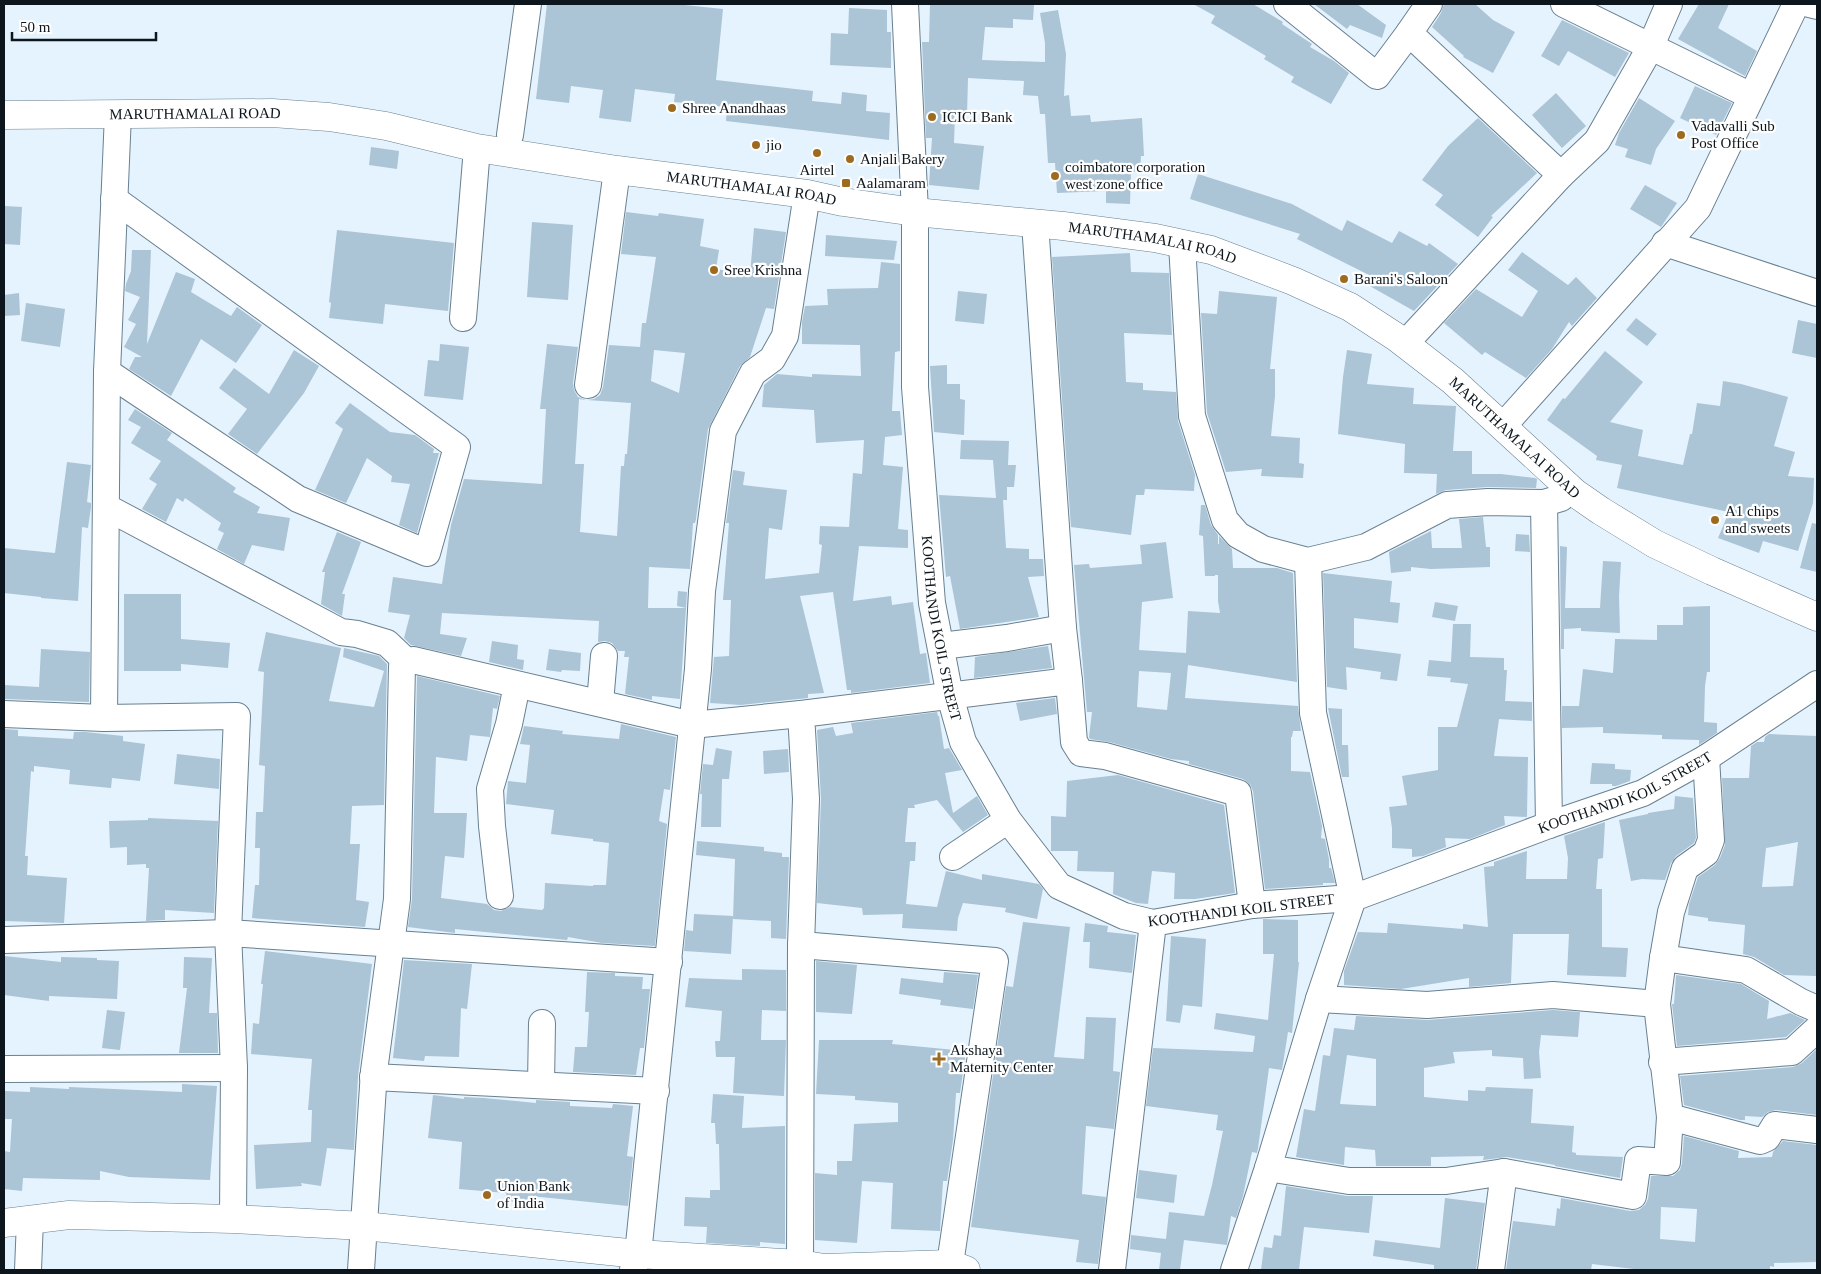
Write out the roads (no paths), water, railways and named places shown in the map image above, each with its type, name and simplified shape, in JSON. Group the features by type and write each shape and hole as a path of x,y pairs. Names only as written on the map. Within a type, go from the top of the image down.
{"main road":[{"name":"MARUTHAMALAI ROAD","path":"4,115 272,112 329,117 386,126 477,148 618,170 807,194 843,202 1034,206 1144,221 1204,233 1255,251 1349,293 1414,334 1458,365 1576,493 1655,544 1817,617"},
{"name":"MARUTHAMALAI ROAD","path":"386,126 479,131 510,135 1035,223 1155,238 1211,250 1293,281 1350,307 1396,337 1453,381 1509,419 1592,484 1636,515 1684,539 1817,599"},
{"path":"4,1223 69,1216 233,1219 364,1226 636,1262 816,1268 958,1267"}],"street":[{"path":"510,135 528,4"},
{"name":"KOOTHANDI KOIL STREET","path":"905,4 914,202 915,387 932,603 950,696 963,742 1008,820 1059,886 1124,916 1153,923 1252,905 1353,898 1549,825 1643,793 1706,758 1817,684"},
{"path":"1286,4 1377,76 1429,4"},
{"path":"1564,4 1650,48 1751,96"},
{"path":"1414,334 1561,175 1597,141 1650,48 1669,4"},
{"path":"1509,419 1698,208 1796,4"},
{"path":"1809,4 1817,6"},
{"path":"1409,32 1561,175"},
{"path":"104,718 107,372 118,114"},
{"path":"463,318 477,148"},
{"path":"588,385 618,170"},
{"path":"636,1262 656,1091 698,669 702,591 724,431 753,373 772,359 785,336 807,194"},
{"path":"107,372 298,499 427,553 457,447 114,199"},
{"path":"1035,223 1063,628 1074,742 1081,753 1104,756 1238,793 1252,905"},
{"path":"1665,243 1817,294"},
{"path":"1182,244 1192,416 1225,520 1238,535 1263,549 1308,561 1366,546 1447,505 1488,502 1544,504 1576,493"},
{"path":"1544,504 1549,825"},
{"path":"106,507 341,632 357,634 387,643 406,660 413,660 692,725 801,714 1069,681"},
{"path":"1234,1270 1268,1168 1319,999 1353,898 1313,713 1308,561"},
{"path":"941,646 1007,638 1063,628"},
{"path":"600,703 604,656"},
{"path":"361,1270 373,1077 397,899 400,692 402,666 406,660"},
{"path":"500,896 490,789 509,724 517,685"},
{"path":"4,714 104,718 237,716 228,933 234,1068 233,1219"},
{"path":"801,714 806,799 801,945 816,1268"},
{"path":"1268,1168 1349,1181 1446,1181 1504,1172 1633,1196 1638,1160 1667,1162 1670,1117 1662,1062 1657,1004 1671,912 1686,868 1706,853 1711,840 1706,758"},
{"path":"953,857 1008,820"},
{"path":"1112,1270 1153,923"},
{"path":"4,940 228,933 669,962"},
{"path":"801,945 995,961 958,1267"},
{"path":"1663,958 1746,970 1801,1002 1817,1009"},
{"path":"1319,999 1427,1005 1553,995 1657,1004"},
{"path":"541,1085 542,1023"},
{"path":"1662,1062 1792,1052 1817,1029"},
{"path":"4,1069 234,1068"},
{"path":"373,1077 656,1091"},
{"path":"1670,1117 1760,1141 1767,1138 1775,1125 1817,1130"},
{"path":"1491,1270 1504,1172"},
{"path":"28,1270 30,1220"}],"place":[{"name":"Shree Anandhaas","path":"672,108"},
{"name":"ICICI Bank","path":"932,117"},
{"name":"Vadavalli Sub Post Office","path":"1681,135"},
{"name":"jio","path":"756,145"},
{"name":"Airtel","path":"817,153"},
{"name":"Anjali Bakery","path":"850,159"},
{"name":"coimbatore corporation west zone office","path":"1055,176"},
{"name":"Aalamaram","path":"846,183"},
{"name":"Sree Krishna","path":"714,270"},
{"name":"Barani's Saloon","path":"1344,279"},
{"name":"A1 chips and sweets","path":"1715,520"},
{"name":"Akshaya Maternity Center","path":"939,1059"},
{"name":"Union Bank of India","path":"487,1195"}]}
